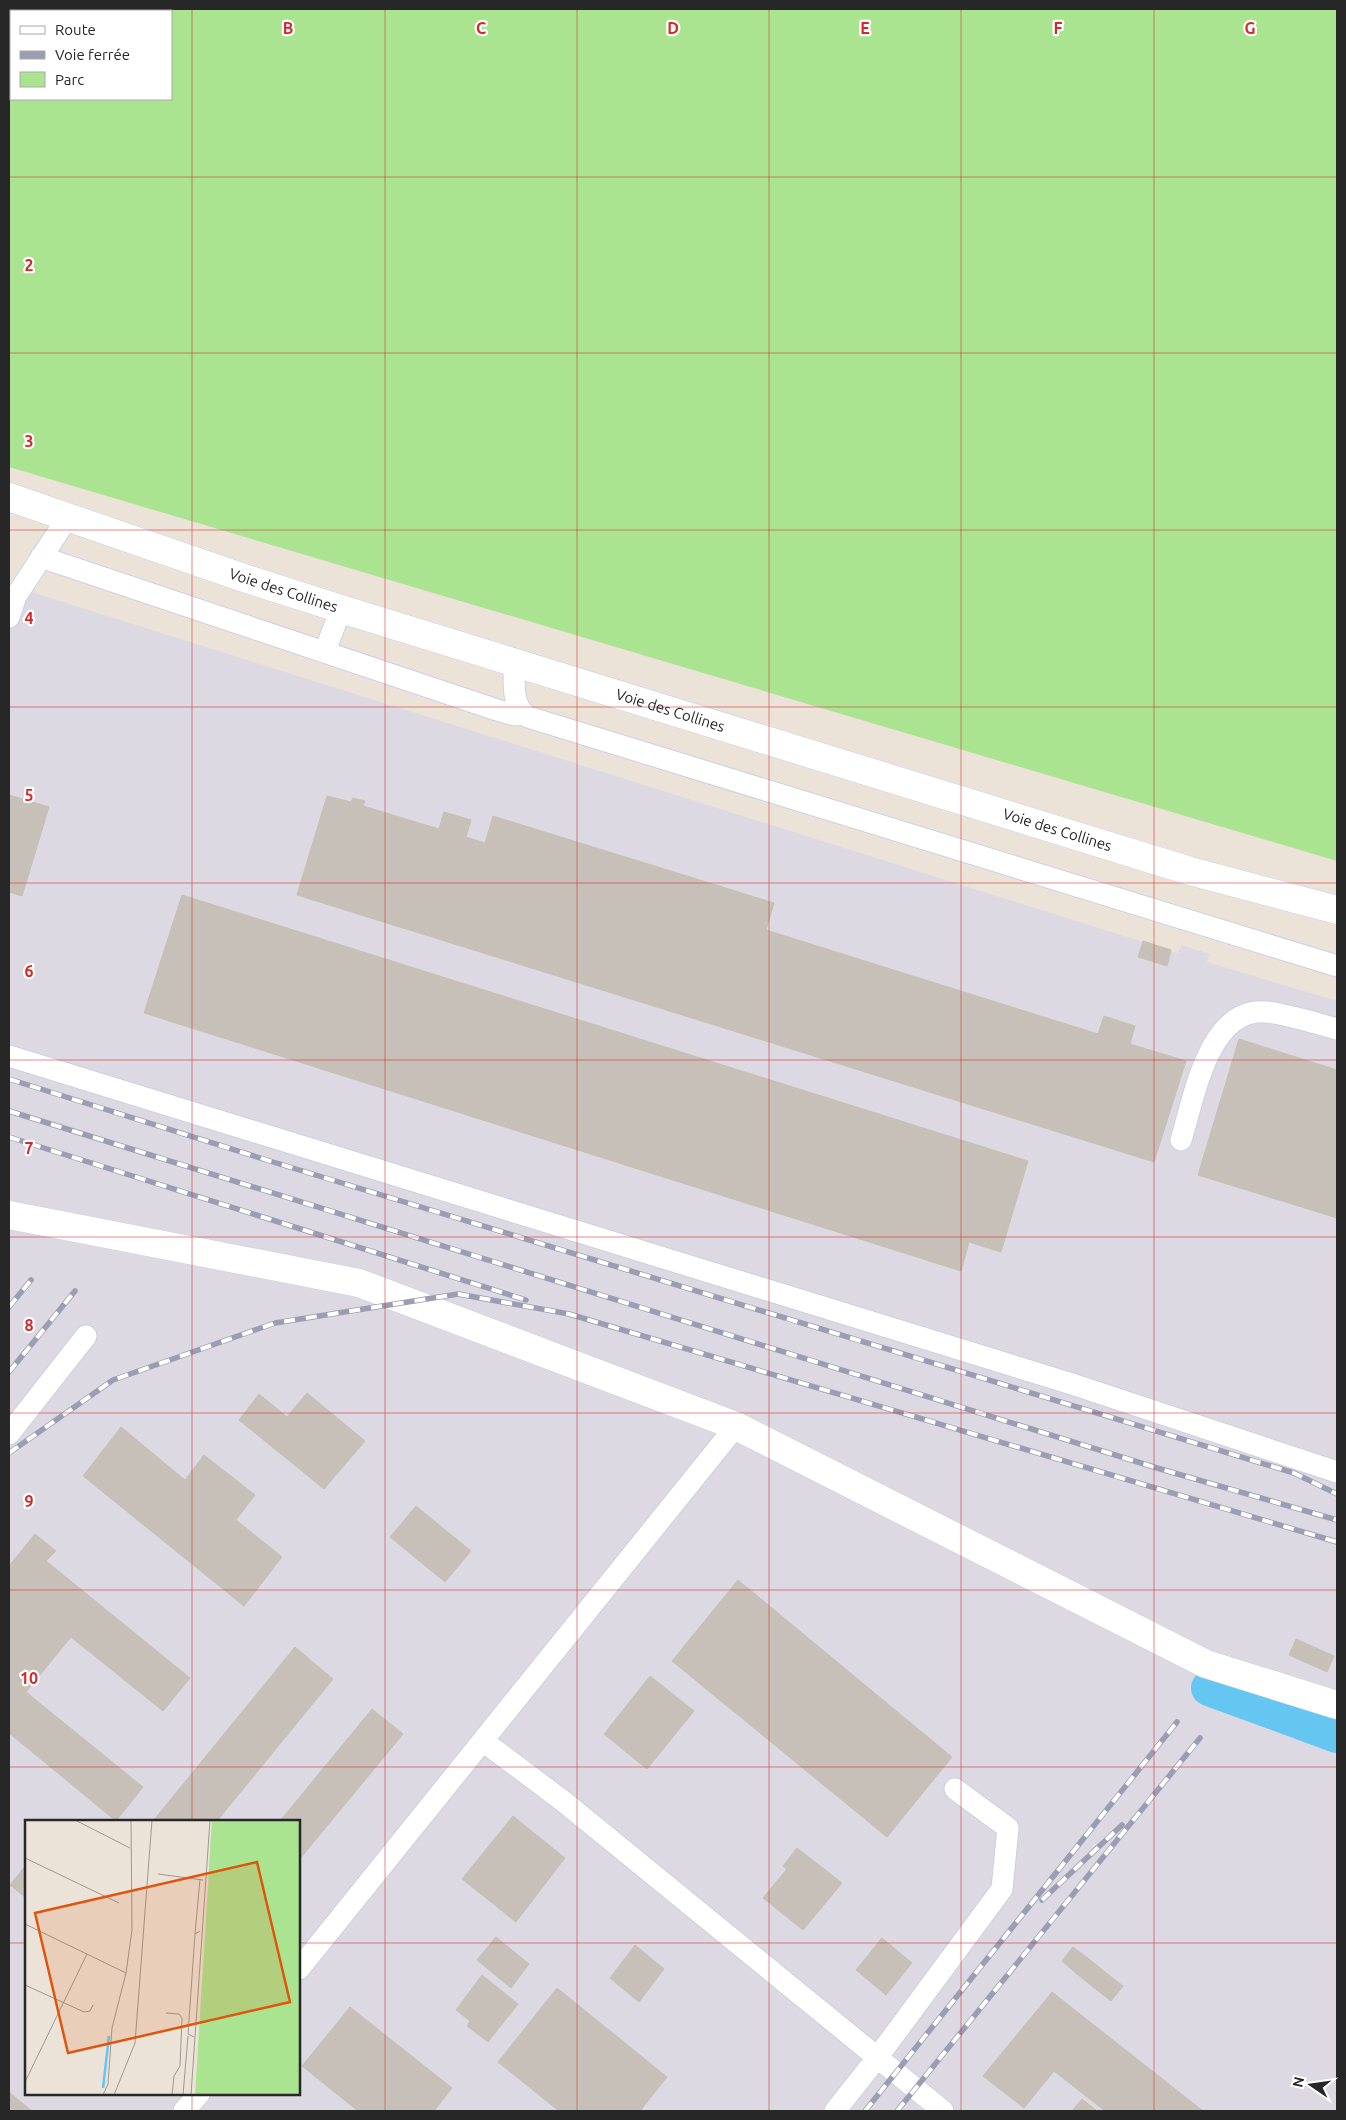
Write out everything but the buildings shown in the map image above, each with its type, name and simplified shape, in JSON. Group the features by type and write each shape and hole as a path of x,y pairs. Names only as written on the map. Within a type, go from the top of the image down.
{"street":[{"name":"Voie des Collines","path":"9,497 244,578 341,609 1190,871 1337,910"},
{"path":"9,1215 359,1283 736,1426 1206,1664 1337,1705"}],"lane":[{"path":"9,618 16,596 68,517"},
{"path":"41,557 326,651 497,710 524,714 1337,966"},
{"path":"326,651 341,609"},
{"path":"514,662 516,704 524,714"},
{"path":"1181,1140 1208,1054 1224,1027 1241,1016 1265,1012 1337,1029"},
{"path":"9,1056 1072,1384 1337,1472"},
{"path":"9,1434 86,1336"},
{"path":"300,1968 736,1426"},
{"path":"483,1740 570,1808 943,2111"},
{"path":"835,2111 877,2058 1002,1889 1008,1828 955,1789"},
{"path":"184,2111 197,2095"}],"shaded area":[{"path":"9,585 1178,953 1181,945 1210,954 1207,962 1337,1001 1337,2111 9,2111"}],"green space":[{"path":"9,9 1337,9 1337,861 9,467"}],"waterway":[{"path":"1209,1688 1337,1735"}],"railway":[{"path":"9,1079 273,1162 1294,1473 1337,1494"},
{"path":"9,1111 1157,1468 1337,1520"},
{"path":"9,1137 526,1300"},
{"path":"9,1307 31,1280"},
{"path":"9,1372 75,1291"},
{"path":"9,1453 113,1380 275,1323 458,1294 569,1314 1337,1542"},
{"path":"865,2111 1177,1722"},
{"path":"897,2111 1200,1738"},
{"path":"1042,1900 1122,1825"}]}
